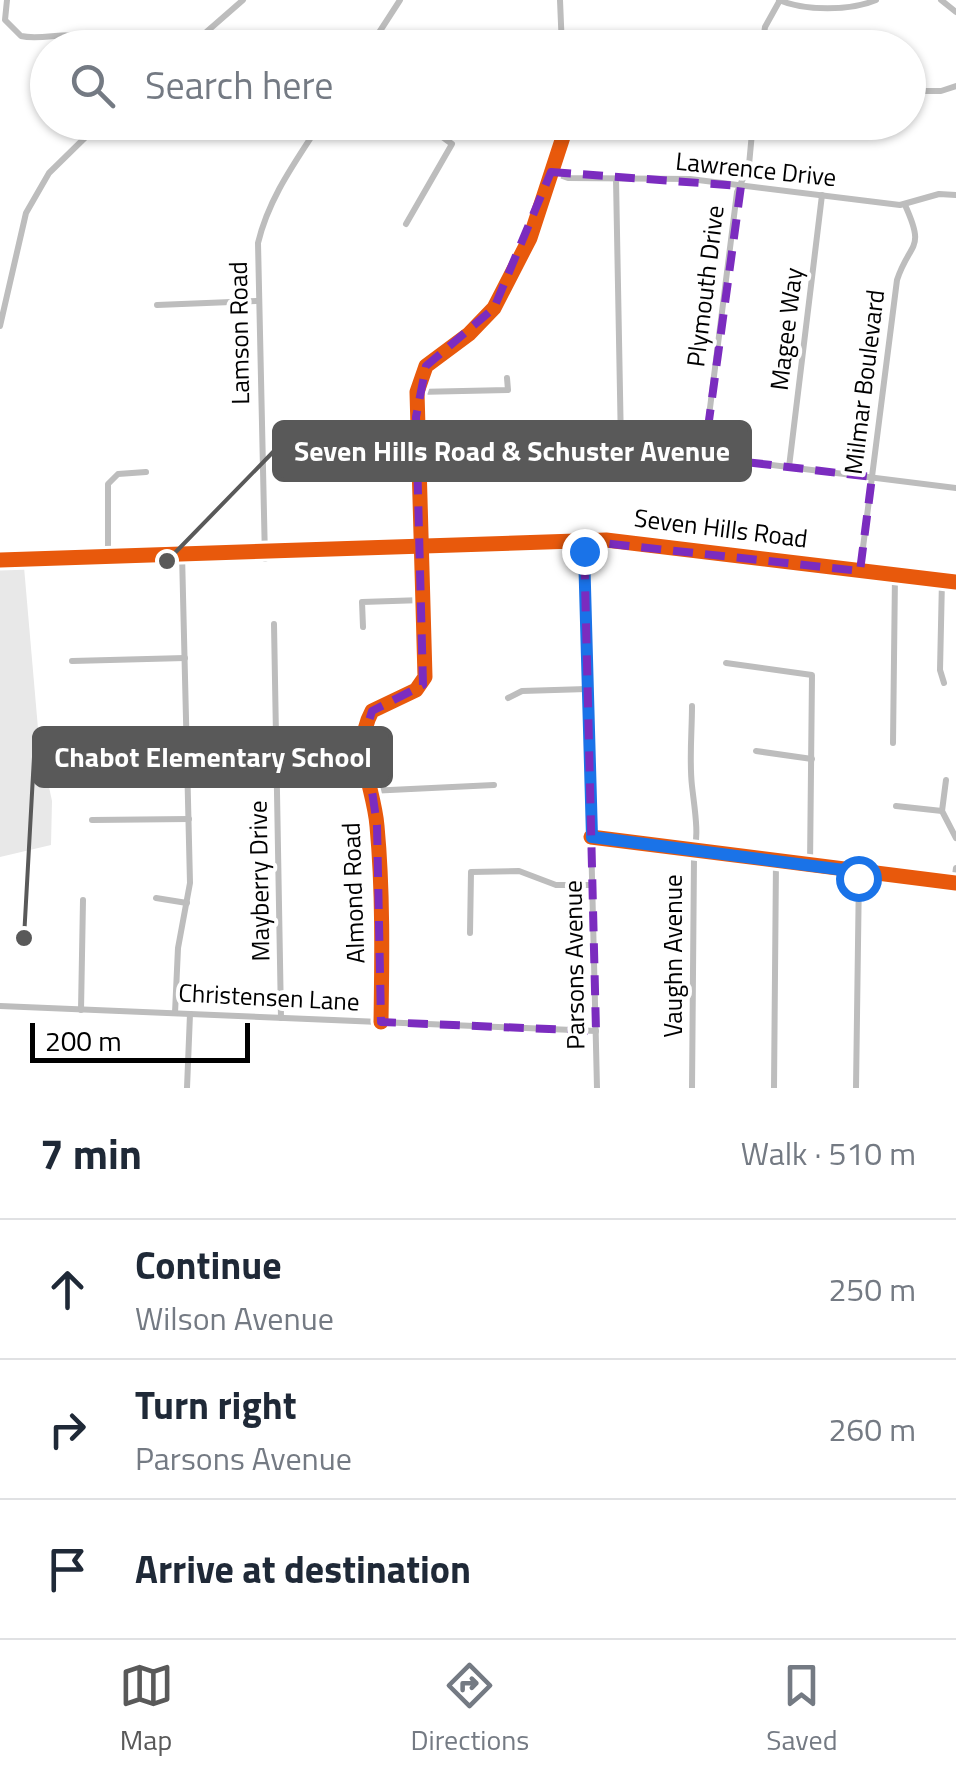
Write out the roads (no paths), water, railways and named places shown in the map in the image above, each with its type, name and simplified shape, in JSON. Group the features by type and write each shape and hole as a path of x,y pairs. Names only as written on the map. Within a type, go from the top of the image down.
{"street":[{"path":"7,0 6,20 20,36 30,36"},
{"path":"209,30 243,0"},
{"path":"381,30 400,0"},
{"path":"560,0 561,30"},
{"path":"765,30 780,0 799,6 852,6 876,0"},
{"path":"941,0 956,12"},
{"path":"926,90 956,86"},
{"path":"0,326 26,212 49,173 83,140"},
{"name":"Lamson Road","path":"265,555 258,242 264,216 310,140"},
{"path":"406,224 452,144 447,140"},
{"path":"507,378 508,390 418,392 426,366 469,334 494,308 530,238 562,140"},
{"name":"Plymouth Drive","path":"704,456 737,192 750,166 752,140"},
{"name":"Lawrence Drive","path":"551,172 568,178 690,180 906,205 940,194 956,195"},
{"path":"616,179 621,446"},
{"name":"Magee Way","path":"789,467 822,195"},
{"name":"Milmar Boulevard","path":"860,571 896,283 916,241 906,205"},
{"path":"157,305 257,301"},
{"name":"Almond Road","path":"381,1022 378,842 364,758 368,718 378,706 411,694 423,683 418,392"},
{"path":"580,453 621,446 956,488"},
{"path":"108,557 108,484 118,474 146,472"},
{"name":"Parsons Avenue","path":"584,541 597,1088"},
{"name":"Seven Hills Road","path":"0,560 265,555 622,541 956,582"},
{"path":"175,1013 178,948 190,883 182,554"},
{"path":"893,743 895,575"},
{"path":"942,580 940,670 944,683"},
{"path":"363,627 362,602 423,600"},
{"name":"Mayberry Drive","path":"274,624 281,1018"},
{"path":"72,661 185,658"},
{"path":"726,663 812,676 810,866"},
{"path":"508,698 522,690 588,689"},
{"name":"Vaughn Avenue","path":"692,706 692,784 698,814 692,1088"},
{"path":"81,740 187,738"},
{"path":"756,751 812,759"},
{"path":"946,780 942,811 956,838"},
{"path":"369,791 494,784"},
{"path":"896,806 942,811"},
{"path":"92,820 188,818"},
{"path":"592,837 955,883 956,868"},
{"path":"774,1088 776,861"},
{"path":"470,933 471,872 520,871 556,885 592,885"},
{"path":"856,1088 859,872"},
{"path":"156,898 187,904"},
{"path":"81,1010 83,900"},
{"name":"Christensen Lane","path":"0,1006 596,1031"},
{"path":"188,1088 190,1014"}],"place":[{"name":"Seven Hills Road & Schuster Avenue","path":"167,561"},
{"name":"Chabot Elementary School","path":"24,938"}]}
